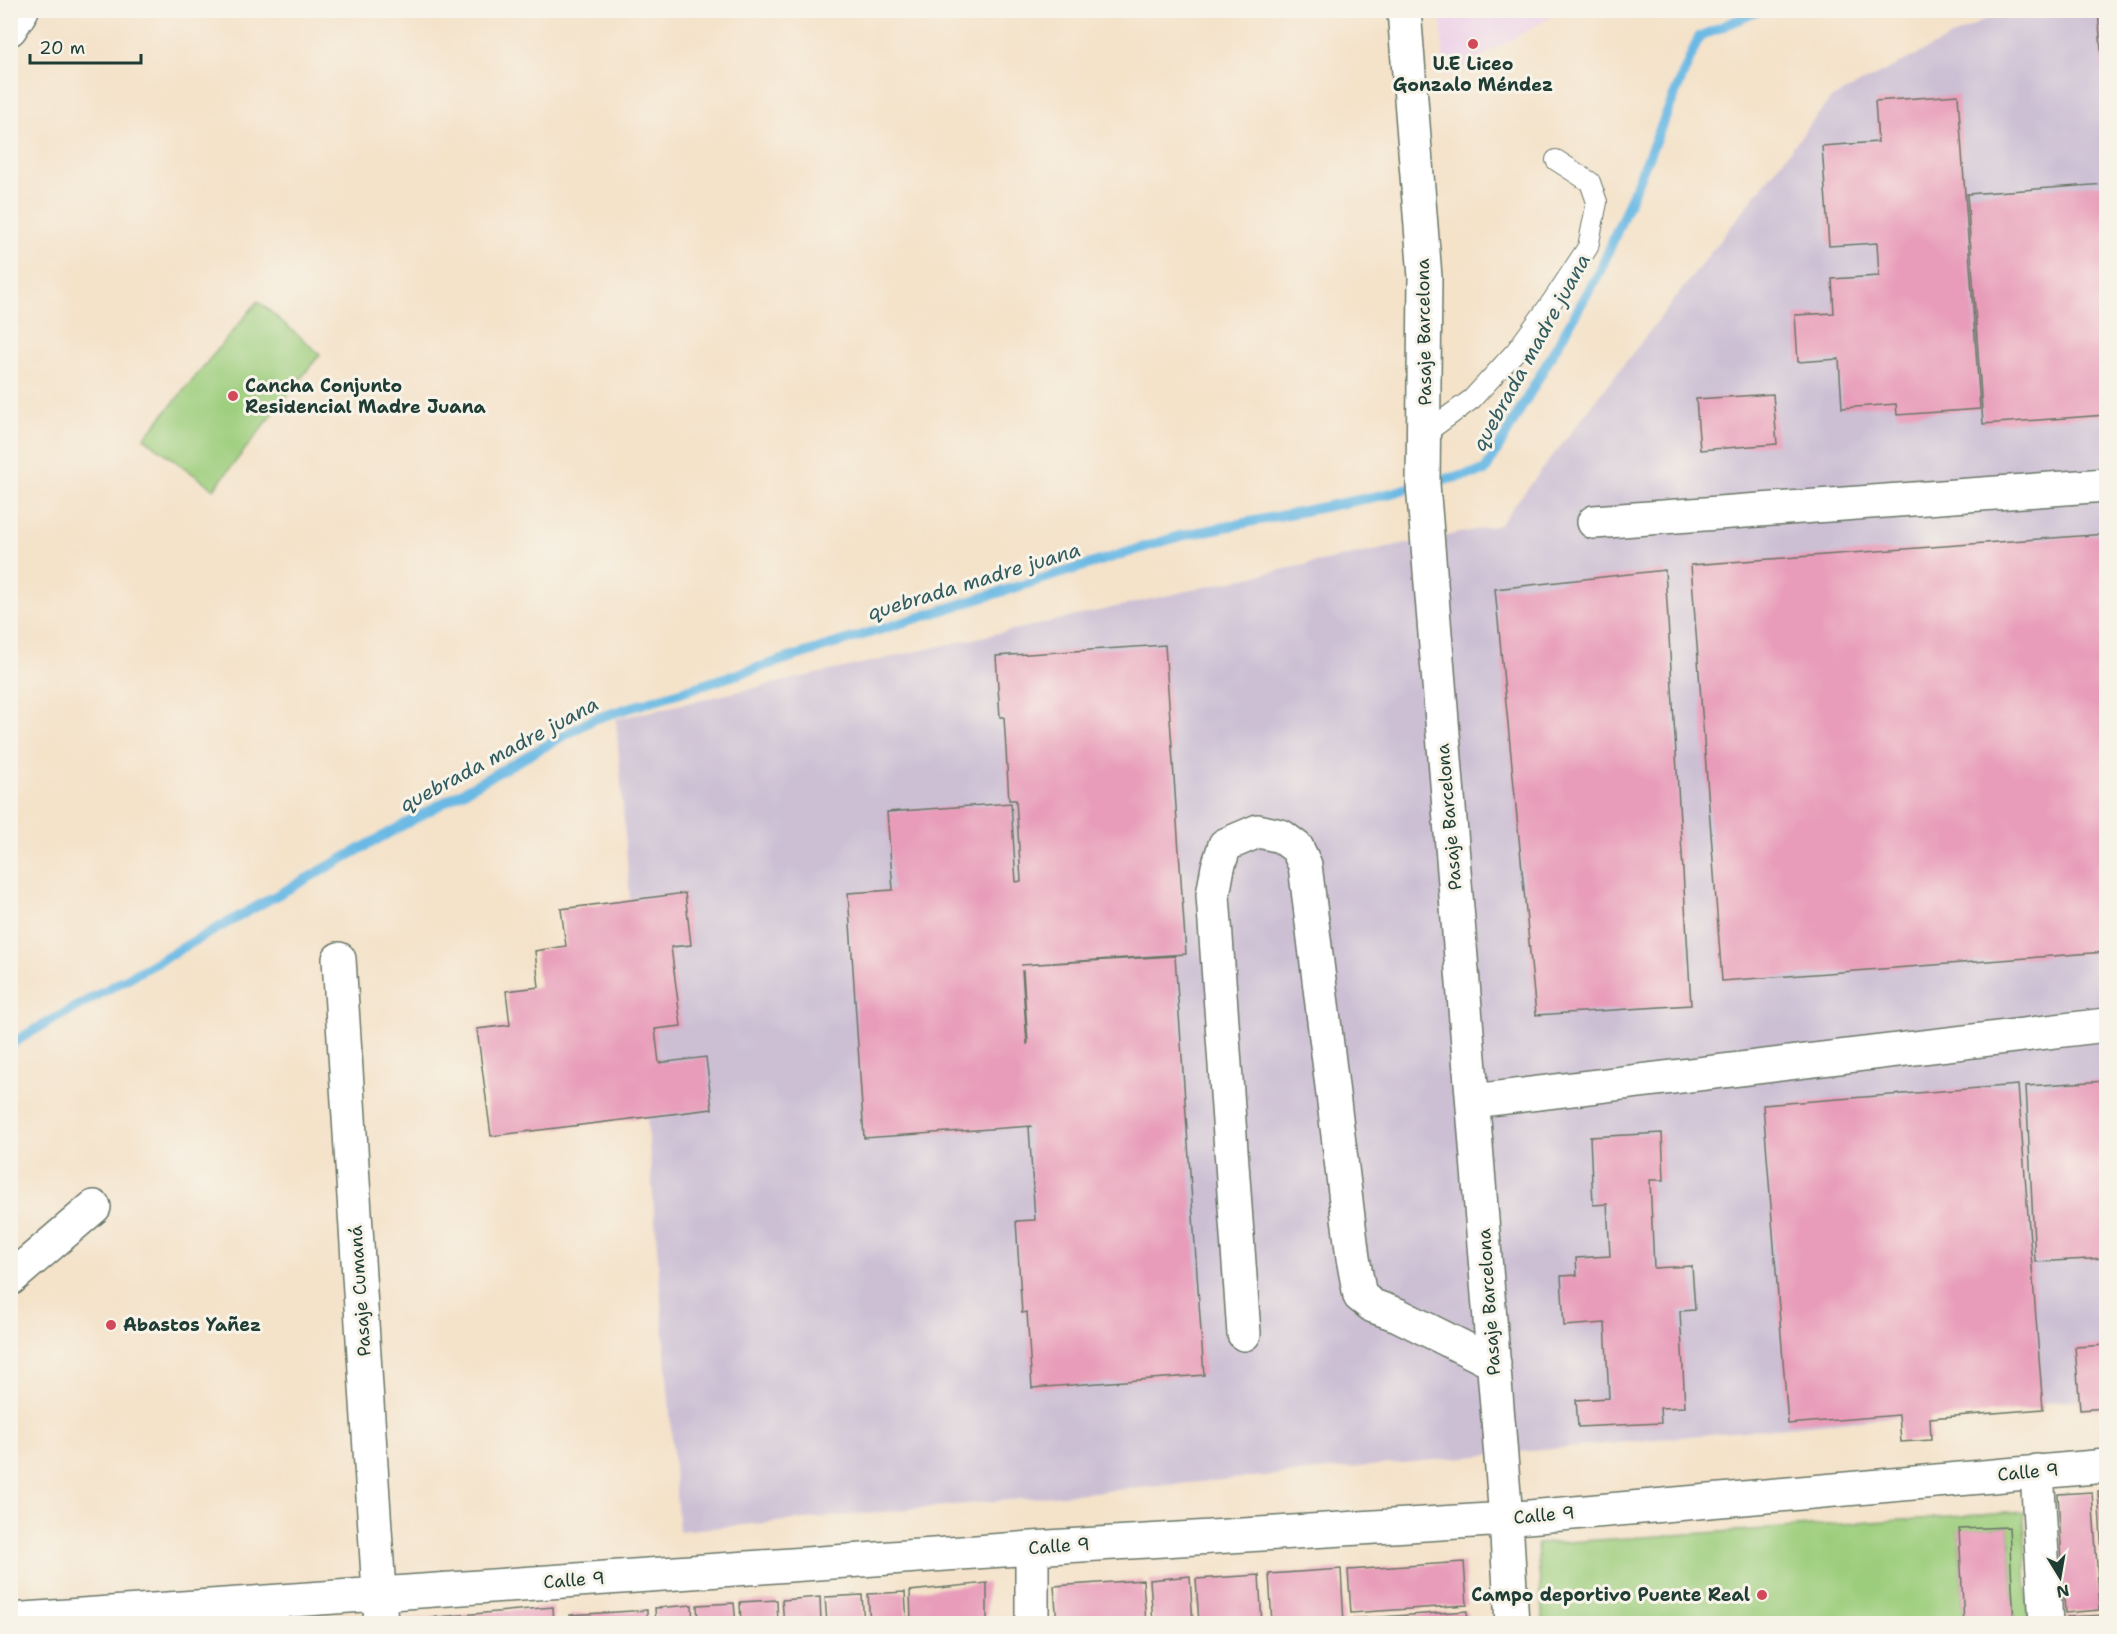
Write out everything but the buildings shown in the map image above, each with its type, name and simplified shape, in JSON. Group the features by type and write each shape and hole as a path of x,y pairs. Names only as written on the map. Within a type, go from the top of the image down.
{"street":[{"path":"10,29 22,10"},
{"name":"Pasaje Barcelona","path":"1404,10 1425,277 1423,484 1494,1363 1512,1623"},
{"path":"1594,522 2106,485"},
{"path":"1244,1334 1213,895 1218,867 1226,845 1258,831 1281,836 1297,848 1305,866 1353,1258 1360,1296 1373,1306 1398,1315 1494,1363"},
{"name":"Pasaje Cumaná","path":"339,959 380,1609"},
{"path":"1473,1101 2106,1025"},
{"path":"10,1279 94,1207"},
{"name":"Calle 9","path":"10,1620 380,1609 1032,1548 1506,1519 2106,1466"},
{"path":"2037,1471 2046,1623"},
{"path":"1032,1548 1032,1623"}],"lane":[{"path":"1424,434 1472,399 1516,351 1588,247 1597,202 1590,182 1556,160"}],"shaded area":[{"name":"U.E Liceo Gonzalo Méndez","path":"1440,10 1562,10 1562,11 1445,77"},
{"path":"2002,11 2106,11 2106,1397 679,1531 616,719 1281,570 1499,525 1830,99"}],"green space":[{"name":"Cancha Conjunto Residencial Madre Juana","path":"258,301 320,354 214,489 144,438"},
{"name":"Campo deportivo Puente Real","path":"2024,1512 2028,1623 2014,1623 2009,1527 1959,1530 1964,1624 1543,1623 1537,1544"}],"waterway":[{"name":"quebrada madre juana","path":"10,1045 594,719 1180,536 1388,494 1485,471 1600,271 1699,37 1760,10"}],"place":[{"name":"U.E Liceo Gonzalo Méndez","path":"1473,44"},
{"name":"Cancha Conjunto Residencial Madre Juana","path":"233,396"},
{"name":"Abastos Yañez","path":"111,1325"},
{"name":"Campo deportivo Puente Real","path":"1762,1595"}]}
